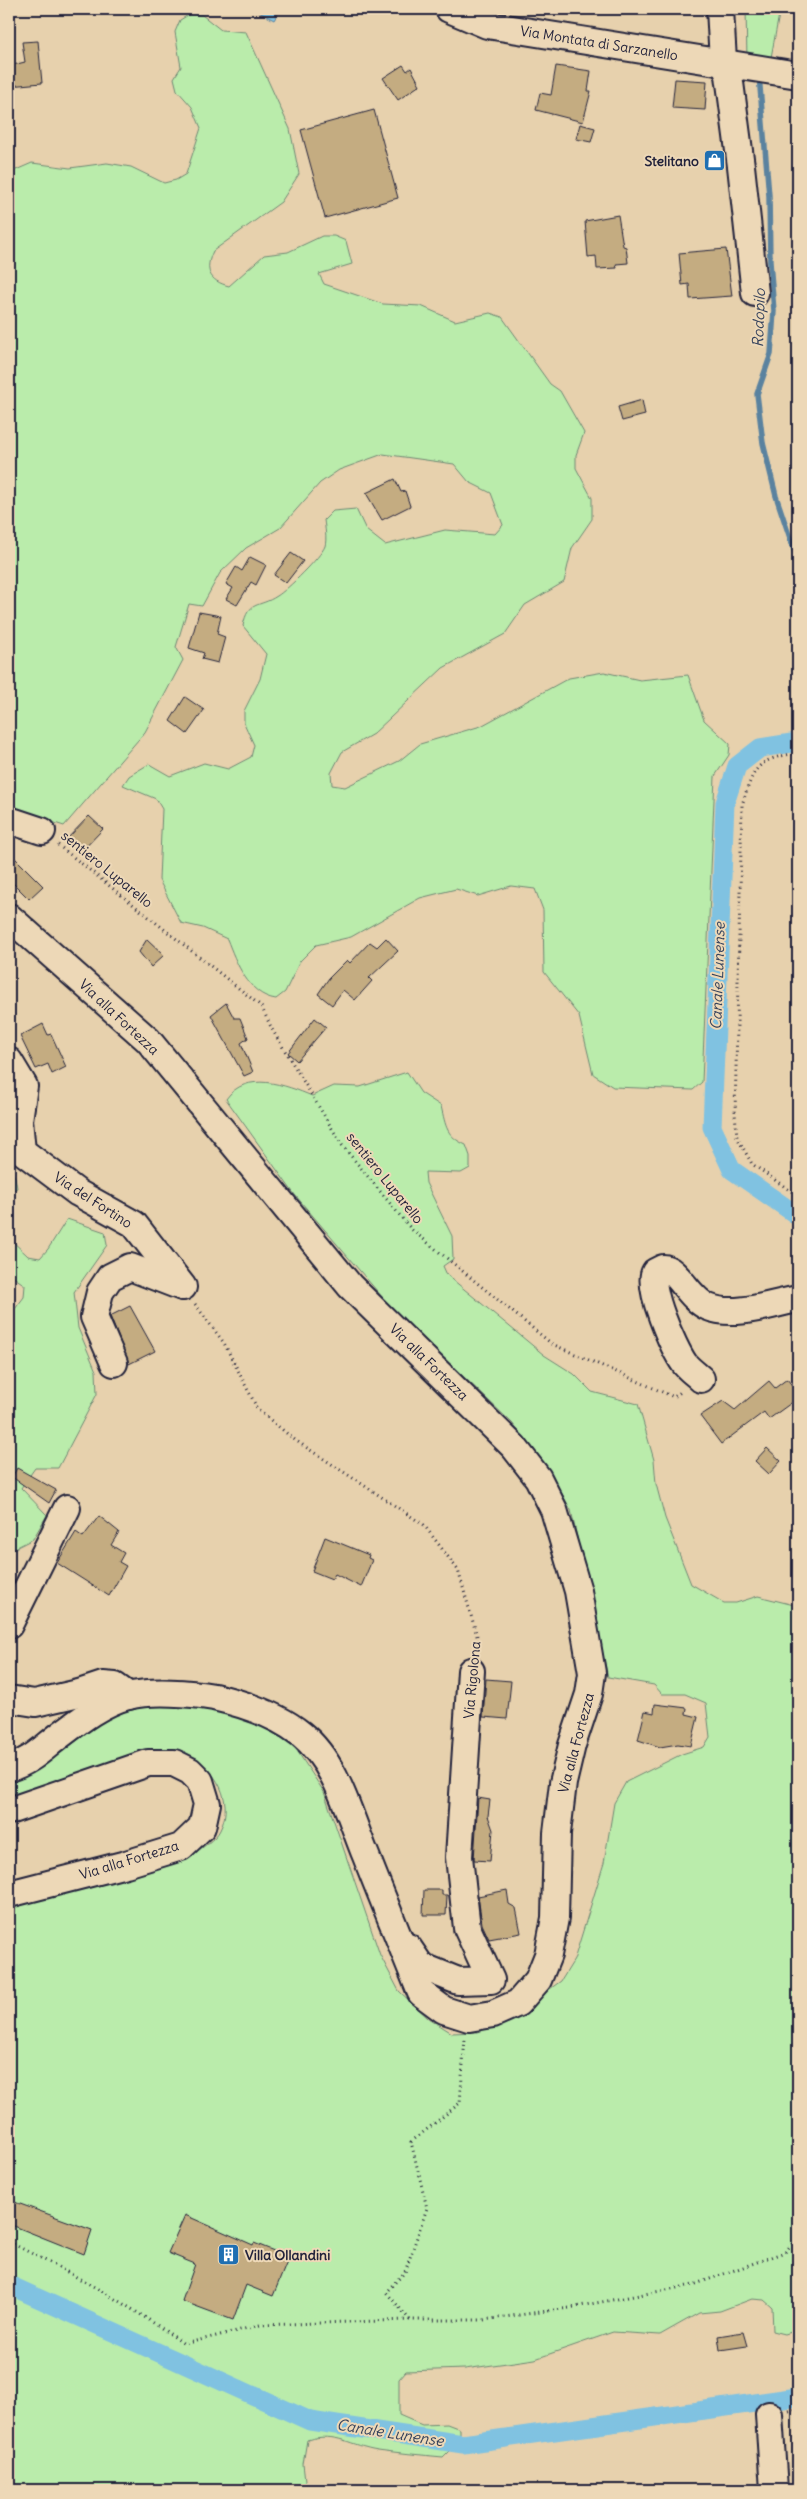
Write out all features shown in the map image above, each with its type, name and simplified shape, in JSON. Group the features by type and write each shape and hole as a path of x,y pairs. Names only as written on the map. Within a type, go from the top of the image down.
{"street":[{"name":"Via Montata di Sarzanello","path":"449,9 487,25 798,75"},
{"path":"720,9 723,62 729,75 755,294"},
{"path":"9,820 42,831"},
{"name":"Via alla Fortezza","path":"9,917 148,1040 350,1286 514,1447 538,1478 554,1510 578,1591 592,1673 590,1694 572,1745 563,1783 557,1834 555,1918 551,1945 538,1980 518,2003 493,2014 469,2018 444,2010 421,1993 346,1802 324,1760 302,1734 275,1716 236,1702 202,1695 129,1696 104,1705 23,1764 9,1768"},
{"name":"Via del Fortino","path":"9,1061 24,1086 19,1120 22,1151 78,1193 134,1224 183,1287"},
{"path":"114,1364 94,1317 100,1292 110,1277 130,1267 183,1287"},
{"path":"701,1379 684,1364 667,1329 652,1281 655,1272 663,1268 671,1270 689,1294 707,1307 722,1311 738,1310 798,1298"},
{"path":"9,1626 68,1508"},
{"name":"Via Rigolona","path":"395,1927 421,1966 458,1981 491,1980 467,1928 459,1857 471,1671"},
{"path":"9,1699 35,1703 79,1693 103,1685 115,1686 129,1696"},
{"name":"Via alla Fortezza","path":"9,1811 148,1763 174,1763 190,1771 200,1781 207,1804 202,1827 181,1847 126,1864 9,1894"},
{"path":"769,2414 774,2490"}],"path":[{"path":"798,753 772,757 752,774 742,805 735,1113 737,1138 752,1164 798,1196"},
{"name":"sentiero Luparello","path":"42,831 261,1006 273,1032 342,1146 411,1229 426,1242 552,1344 674,1397 701,1379"},
{"name":"Via Rigolona","path":"183,1287 224,1343 258,1410 295,1440 424,1525 441,1547 458,1570 479,1643 471,1671"},
{"path":"410,2320 386,2292 405,2272 427,2208 410,2142 460,2104 462,2051 469,2018"},
{"path":"9,2242 94,2287 153,2322 184,2344 260,2325 410,2320 483,2320 569,2308 693,2285 785,2252 798,2237"}],"green space":[{"path":"746,9 780,9 770,63 747,59"},
{"path":"190,14 202,15 221,30 246,32 290,129 299,174 281,202 213,251 209,269 213,278 229,286 264,255 288,252 322,236 334,236 346,241 352,264 319,274 324,284 383,304 421,306 455,321 490,313 502,317 550,384 560,391 584,433 576,455 576,468 592,498 592,519 572,548 564,582 525,605 505,634 443,668 373,734 342,752 331,773 332,785 345,787 399,761 420,744 481,726 569,678 604,672 640,680 688,675 704,720 730,744 729,755 715,776 702,1082 693,1090 613,1087 593,1074 579,1016 544,972 543,910 535,889 511,886 478,896 456,889 420,898 351,937 316,945 300,961 285,992 276,999 258,991 244,976 227,939 203,928 181,923 159,880 162,809 156,799 123,785 129,776 149,764 170,776 204,763 228,769 251,757 254,745 244,723 244,711 260,679 266,654 243,626 245,618 251,608 271,600 282,593 317,558 326,543 324,520 333,511 356,509 366,530 385,545 445,530 495,534 503,525 491,493 469,482 454,464 383,454 339,470 320,483 280,528 246,548 220,573 202,606 189,604 176,647 183,660 145,732 64,826 9,808 9,173 32,163 70,168 107,163 131,167 164,183 176,180 186,174 201,128 192,107 177,90 174,78 181,67 175,32 180,20"},
{"path":"407,1072 421,1093 441,1106 448,1130 454,1138 466,1145 470,1156 470,1168 461,1173 425,1172 426,1183 452,1236 453,1259 443,1266 447,1275 544,1355 574,1374 592,1392 638,1404 654,1460 656,1484 665,1518 691,1584 724,1603 736,1603 758,1596 798,1606 798,2330 785,2334 773,2331 772,2307 764,2300 752,2299 720,2311 699,2313 660,2335 613,2332 535,2359 465,2369 406,2371 399,2379 399,2415 422,2425 447,2424 460,2429 460,2440 443,2457 378,2450 327,2437 307,2440 303,2464 306,2490 18,2490 9,2482 9,1905 187,1858 208,1844 218,1833 224,1818 225,1805 223,1793 210,1771 189,1756 177,1753 9,1799 9,1776 41,1764 65,1750 110,1715 139,1705 181,1705 239,1715 290,1740 324,1792 380,1955 399,1991 428,2018 452,2033 478,2032 502,2023 561,1981 574,1960 604,1863 614,1803 626,1782 682,1754 704,1747 710,1737 706,1703 685,1694 662,1694 654,1685 608,1677 571,1510 547,1467 512,1423 389,1305 295,1195 226,1099 234,1090 255,1082 279,1084 312,1096 334,1086 360,1087"},
{"path":"9,1167 15,1177 17,1188 9,1192"},
{"path":"67,1219 105,1232 107,1245 74,1292 78,1328 96,1371 97,1394 58,1468 35,1468 21,1488 47,1515 33,1539 9,1551 9,1317 24,1297 25,1285 9,1274 9,1238 28,1256 40,1258"}],"water":[{"path":"253,9 277,9 280,10 274,20"}],"building":[{"path":"38,41 42,83 9,86 9,66 25,62 22,42"},
{"path":"403,65 407,71 411,68 420,85 398,100 383,78"},
{"path":"556,66 591,71 588,91 591,91 583,122 536,110 540,93 551,95"},
{"path":"675,79 707,81 705,110 672,108"},
{"path":"374,110 398,198 325,218 301,130"},
{"path":"580,124 595,128 591,142 576,139"},
{"path":"618,215 628,263 616,264 617,268 597,269 596,256 588,257 585,221"},
{"path":"726,249 732,296 690,299 689,284 682,285 679,253"},
{"path":"642,400 645,415 622,421 618,407"},
{"path":"395,479 401,492 405,491 410,506 382,520 366,493"},
{"path":"291,553 303,561 286,583 274,575"},
{"path":"250,557 266,565 256,585 251,582 237,605 226,599 233,588 226,584 236,567 242,571"},
{"path":"199,612 221,616 217,634 225,637 218,663 202,659 204,653 189,648"},
{"path":"185,697 204,710 187,734 170,721"},
{"path":"89,816 103,829 80,853 66,840"},
{"path":"9,852 43,886 29,899 9,879"},
{"path":"386,938 398,951 369,978 372,981 355,1000 343,990 332,1005 318,994 329,978 347,960 350,963 370,942 377,947"},
{"path":"147,939 164,955 151,967 139,952"},
{"path":"226,1003 234,1018 240,1018 248,1038 241,1043 253,1072 244,1076 211,1015"},
{"path":"315,1018 326,1027 297,1061 288,1053"},
{"path":"43,1024 48,1035 51,1034 66,1067 52,1074 48,1064 36,1069 20,1036"},
{"path":"130,1306 155,1351 129,1364 110,1316"},
{"path":"787,1379 798,1393 798,1398 769,1419 764,1412 721,1444 700,1416 723,1401 735,1410 769,1381 775,1388"},
{"path":"767,1448 781,1461 769,1474 755,1461"},
{"path":"17,1468 56,1490 49,1503 12,1477"},
{"path":"99,1516 119,1532 111,1545 124,1553 119,1562 126,1566 109,1596 57,1563 76,1532 83,1537"},
{"path":"325,1537 369,1555 368,1558 372,1560 361,1587 335,1574 332,1579 312,1571"},
{"path":"486,1679 511,1681 507,1719 483,1717"},
{"path":"655,1704 687,1708 686,1714 698,1717 691,1746 678,1744 660,1747 638,1740 645,1711 654,1713"},
{"path":"478,1798 490,1800 488,1816 493,1830 490,1861 474,1860"},
{"path":"424,1890 442,1890 442,1895 447,1895 446,1915 423,1915"},
{"path":"507,1890 509,1904 516,1908 521,1933 489,1939 482,1924 478,1896"},
{"path":"9,2200 92,2230 84,2254 9,2224"},
{"name":"Villa Ollandini","path":"185,2215 253,2245 254,2243 289,2257 273,2296 246,2285 233,2320 182,2301 195,2264 168,2253"},
{"path":"743,2332 747,2346 720,2350 718,2336"}],"waterway":[{"name":"Rodopilo","path":"759,75 769,196 770,262 774,311 771,354 757,394 763,443 776,496 798,562"},
{"name":"Canale Lunense","path":"798,742 760,748 737,766 725,803 712,1127 732,1170 798,1216"},
{"name":"Canale Lunense","path":"9,2285 310,2421 463,2444 798,2397"}],"place":[{"name":"Stelitano","path":"715,161"},
{"name":"Villa Ollandini","path":"229,2255"}]}
